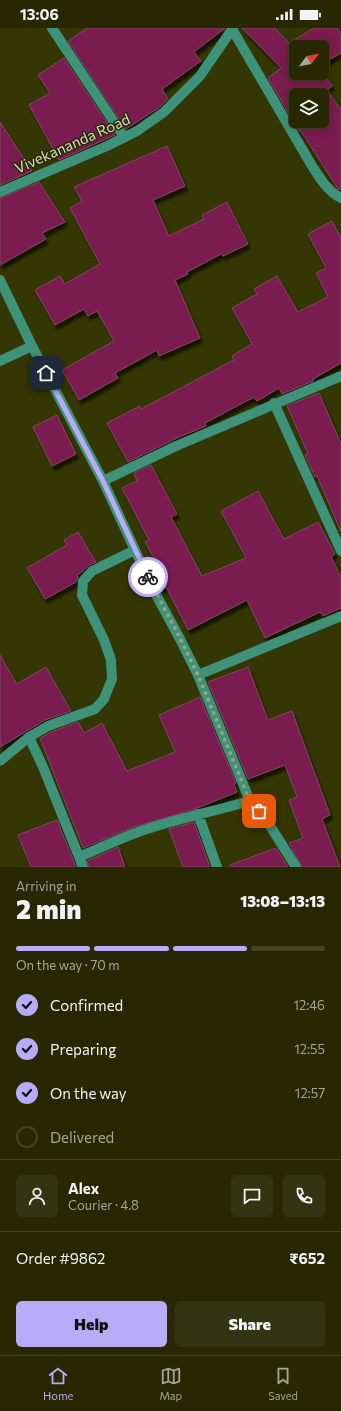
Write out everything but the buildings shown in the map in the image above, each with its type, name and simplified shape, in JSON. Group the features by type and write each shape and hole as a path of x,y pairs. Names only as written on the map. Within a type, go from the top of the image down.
{"street":[{"path":"52,28 124,137"},
{"path":"233,29 324,185 333,194 341,198"},
{"name":"Vivekananda Road","path":"0,192 138,131 164,112 200,76 233,29"},
{"path":"0,280 32,346 103,481 153,589 180,638 198,675 250,801 267,821 296,867"},
{"path":"0,361 32,346"},
{"path":"103,481 176,446 274,403 341,376"},
{"path":"274,403 341,551"},
{"path":"0,762 29,737 48,726 95,709 104,699 112,679 111,660 104,640 82,595 83,581 92,571 135,550"},
{"path":"198,675 341,616"},
{"path":"29,737 43,767 82,867"},
{"path":"79,857 144,830 250,801"},
{"path":"198,814 217,867"}],"way so far":[{"path":"148,577 198,675 250,801 259,811"}],"route":[{"path":"46,373 103,481 148,577"}]}
